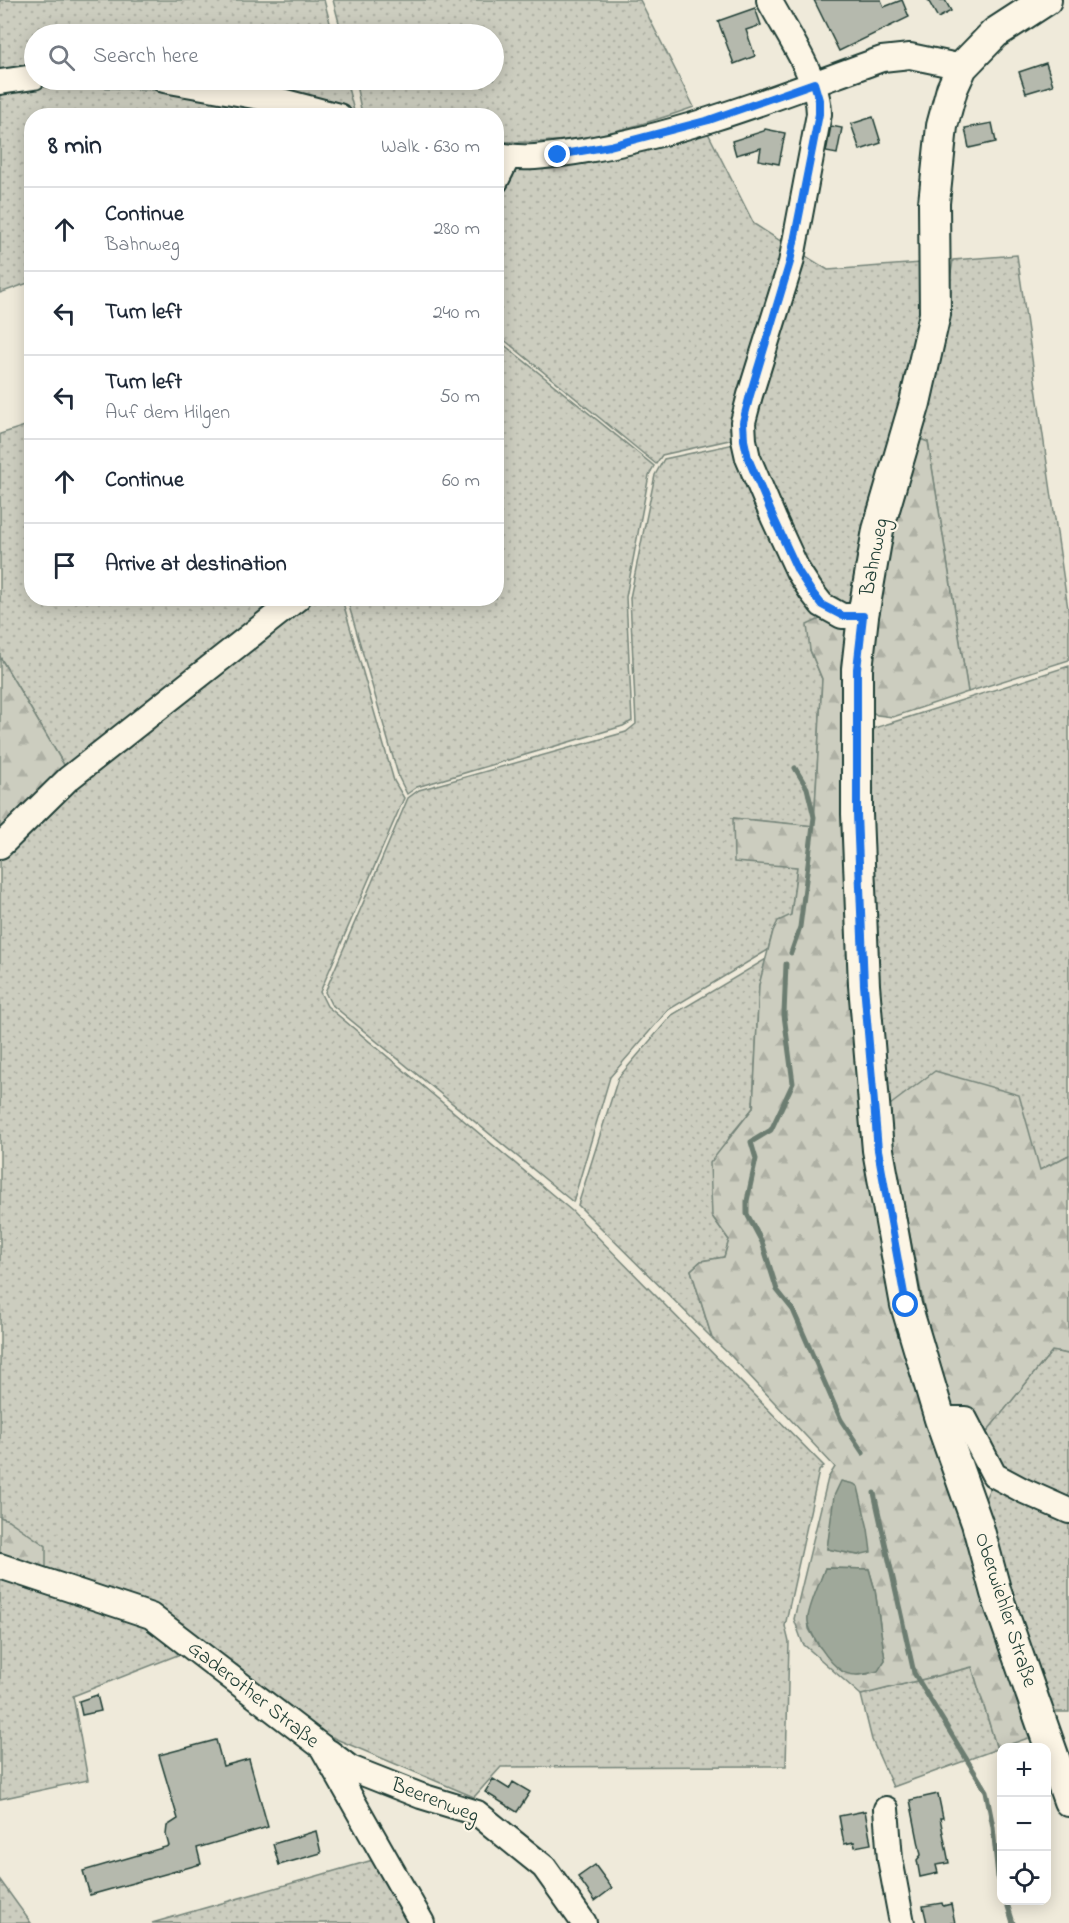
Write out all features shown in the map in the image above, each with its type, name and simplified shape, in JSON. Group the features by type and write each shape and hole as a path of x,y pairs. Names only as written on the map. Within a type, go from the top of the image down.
{"main road":[{"path":"962,67 995,33 1046,0"},
{"name":"Bahnweg","path":"940,1419 906,1305 878,1150 864,985 857,814 857,669 863,616 878,530 915,403 934,314 934,203 942,126 952,89 962,67"},
{"name":"Oberwiehler Straße","path":"940,1419 976,1523 996,1593 1069,1801"}],"street":[{"path":"769,0 814,83 819,100 819,114 790,262 743,422 744,440 748,458 774,519 798,571 811,591 822,605 843,616 863,616"},
{"path":"504,156 558,155 610,146 709,120 882,59 910,56 962,67"},
{"path":"0,82 24,78"},
{"path":"220,90 309,108"},
{"path":"0,846 68,779 288,606"},
{"path":"940,1419 965,1419 994,1475 1069,1511"},
{"name":"Gaderother Straße","path":"0,1566 151,1616 322,1747 422,1923"},
{"name":"Beerenweg","path":"322,1747 350,1768 421,1796 477,1813 544,1867 584,1923"},
{"path":"886,1809 890,1859 902,1923"}],"green space":[{"path":"0,0 324,0 330,24 24,24 24,71 0,74"},
{"path":"333,0 640,0 694,107 646,123 597,135 523,142 504,141 504,108 361,108 357,90 504,90 504,24 339,24"},
{"path":"24,87 24,90 164,91 263,108 24,108 24,284 0,293 0,90"},
{"path":"257,90 349,90 353,108 340,108"},
{"path":"704,125 754,224 790,247 738,438 662,455 656,464 504,340 504,182 524,165"},
{"path":"799,252 828,270 921,263 926,287 856,608 843,611 818,592 755,465 750,422"},
{"path":"1017,255 1069,616 1069,660 968,692 928,442 920,439 932,399 953,260"},
{"path":"504,345 654,466 649,475 626,597 632,721 623,726 417,787 407,794 399,778 349,606 504,606"},
{"path":"24,426 24,606 283,606 70,775 0,657 0,434"},
{"path":"920,439 928,442 968,692 893,717 877,715 867,708 877,596 911,459"},
{"path":"739,443 822,618 810,650 822,679 814,826 733,818 797,866 791,915 773,931 768,950 668,1010 610,1077 573,1202 331,1004 325,992 408,798 419,790 626,732 636,724 630,598 655,475 664,459"},
{"path":"298,606 344,606 394,781 404,798 320,992 327,1006 572,1211 824,1466 819,1471 785,1626 789,1642 786,1766 501,1767 474,1797 310,1728 191,1637 46,1575 8,1520 0,1517 0,842"},
{"path":"822,618 852,627 841,761 860,1107 1034,1736 1014,1743 997,1743 997,1749 972,1667 861,1695 803,1644 794,1619 828,1478 835,1467 712,1338 691,1270 701,1261 724,1257 729,1240 712,1216 710,1163 753,1108 759,985 773,931 778,921 791,915 797,867 734,862 733,818 814,826 822,679 810,650 807,625","holes":["831,1524 858,1555 827,1549","825,1568 869,1569 875,1590 885,1660 868,1674 858,1675 842,1671 818,1645 809,1629 808,1617"]},
{"path":"0,657 70,775 0,836"},
{"path":"1069,666 1069,1155 1040,1170 886,1108 876,1007 867,742 875,728"},
{"path":"766,959 759,985 753,1108 729,1137 712,1216 729,1240 724,1257 701,1261 691,1270 712,1338 578,1205 618,1078 672,1015"},
{"path":"935,1071 1019,1095 1040,1170 1069,1155 1069,1354 1052,1351 980,1440 944,1409 886,1108"},
{"path":"1052,1351 1069,1354 1069,1508 1001,1474 980,1440"},
{"path":"990,1488 1069,1517 1069,1712 1052,1712 980,1510"},
{"path":"0,1517 46,1546 46,1575 0,1561"},
{"path":"0,1573 159,1631 183,1653 73,1696 88,1780 0,1799"},
{"path":"972,1667 997,1749 893,1787 872,1740 861,1695"},
{"path":"373,1860 409,1923 152,1923"},
{"path":"0,1880 31,1923 0,1923"}],"shaded area":[{"path":"841,1481 858,1487 871,1552 858,1555 827,1549 834,1496"},
{"path":"825,1568 869,1569 875,1590 885,1660 878,1671 860,1675 846,1673 831,1662 815,1638 808,1623 808,1617"}],"building":[{"path":"814,0 881,0 884,7 902,0 909,17 839,51"},
{"path":"928,0 945,0 951,11 938,18"},
{"path":"755,8 761,25 746,30 755,56 734,64 718,21"},
{"path":"1046,63 1053,85 1026,93 1019,72"},
{"path":"873,117 881,143 860,150 851,124"},
{"path":"992,123 996,142 969,148 965,128"},
{"path":"831,126 842,128 837,154 826,152"},
{"path":"765,129 785,133 779,164 759,160 761,148 736,155 732,141"},
{"path":"97,1695 101,1711 82,1715 79,1701"},
{"path":"216,1740 223,1766 249,1759 268,1827 197,1848 201,1864 90,1895 83,1871 169,1846 166,1835 167,1826 178,1819 159,1755"},
{"path":"493,1779 509,1789 513,1782 530,1792 517,1812 485,1792"},
{"path":"938,1794 943,1818 940,1818 949,1863 936,1865 938,1873 920,1877 917,1860 921,1855 910,1800"},
{"path":"865,1811 871,1844 855,1847 854,1842 844,1844 839,1816"},
{"path":"316,1831 321,1853 279,1865 273,1844"},
{"path":"595,1865 612,1888 595,1901 578,1877"},
{"path":"942,1903 943,1906 951,1904 955,1923 927,1923 923,1906"}],"waterway":[{"path":"791,953 800,927 814,817 807,788 795,768"},
{"path":"786,964 784,1015 793,1083 771,1130 751,1142 756,1159 747,1201 747,1214 762,1242 777,1290 793,1310 841,1420 863,1453"},
{"path":"874,1493 914,1673 986,1791 997,1867"},
{"path":"1008,1905 1013,1923"}],"route":[{"path":"558,155 610,146 709,120 814,83 819,100 819,114 808,176 792,255 743,422 744,440 748,458 774,519 798,571 811,591 822,605 843,616 863,616 857,669 857,814 864,985 878,1150 906,1305"}]}
